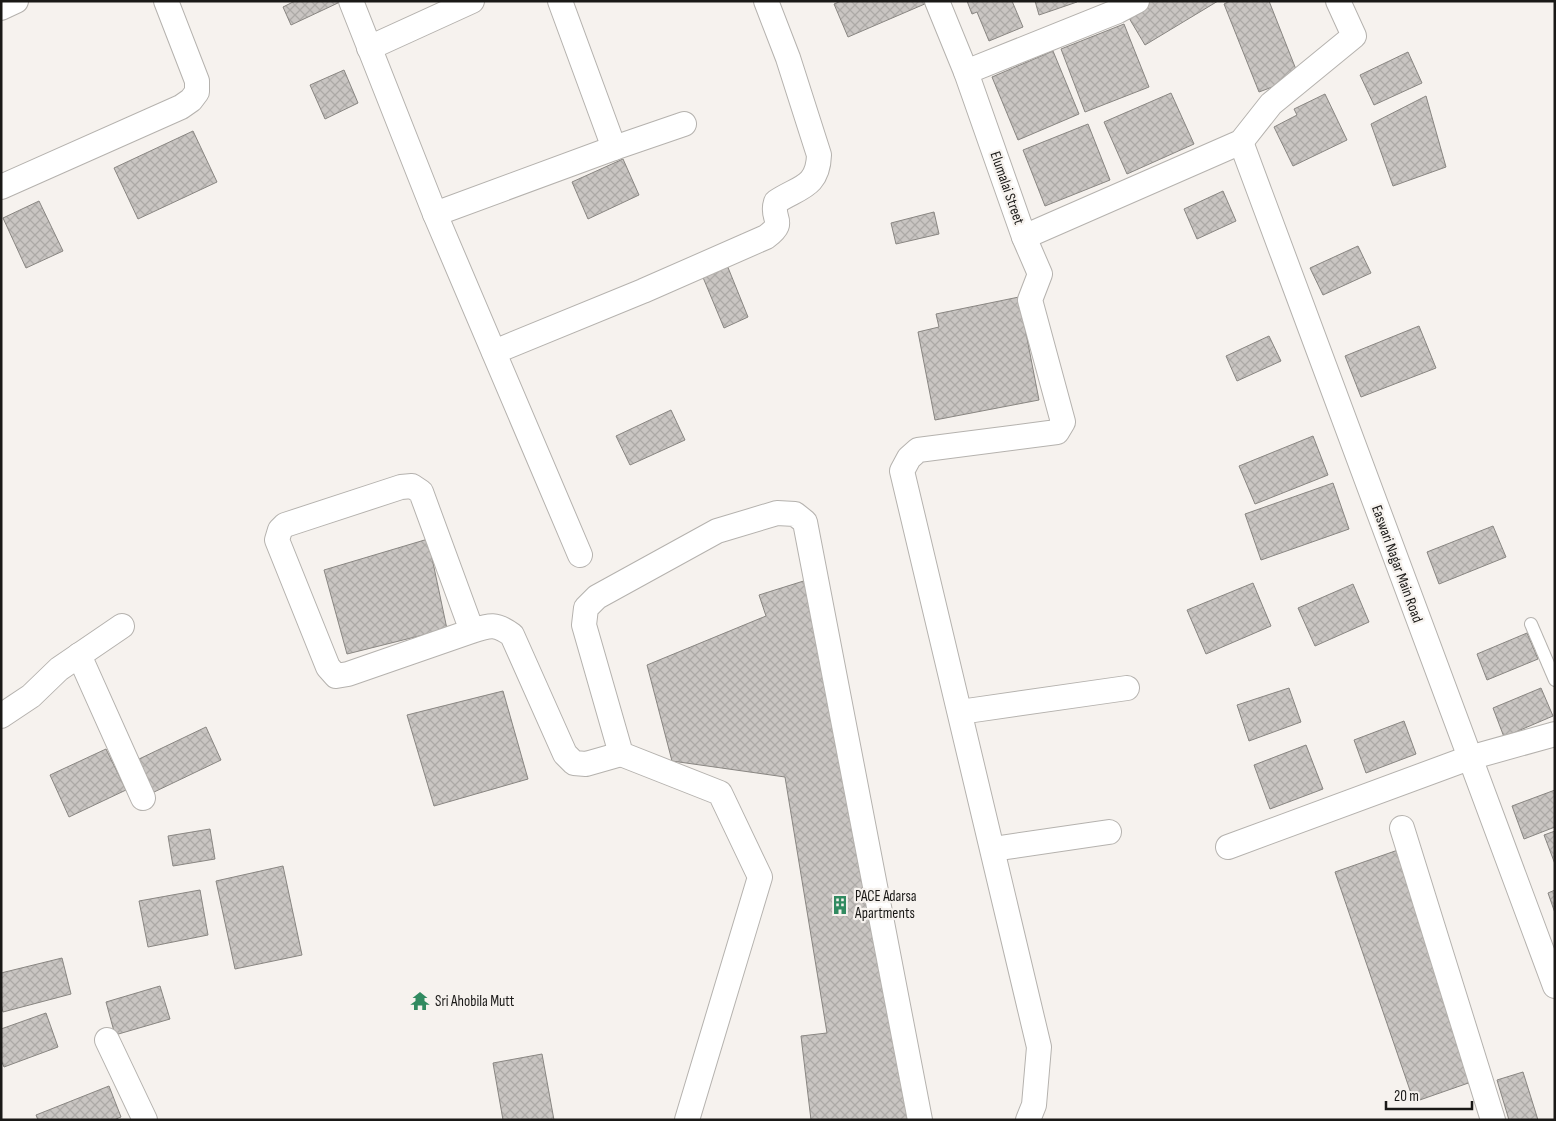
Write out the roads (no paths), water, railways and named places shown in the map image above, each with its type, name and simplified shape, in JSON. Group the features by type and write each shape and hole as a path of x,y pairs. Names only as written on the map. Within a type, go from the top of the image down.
{"street":[{"path":"1,8 16,1"},
{"path":"1,188 181,107 191,100 197,92 197,81 166,1"},
{"path":"351,1 435,214 580,555"},
{"path":"369,48 472,1"},
{"path":"560,1 614,148"},
{"path":"494,352 661,283 766,237 775,230 777,227 774,208 776,202 804,188 813,178 819,165 820,156 788,58 766,1"},
{"name":"Elumalai Street","path":"937,1 966,72 1024,237 1241,142"},
{"path":"966,72 1118,11 1137,1"},
{"path":"1241,142 1271,104 1354,36 1338,1"},
{"path":"435,214 684,124"},
{"name":"Easwari Nagar Main Road","path":"1241,142 1555,986"},
{"path":"1024,237 1040,274 1030,300 1063,422 1056,432 918,450 909,458 902,470 1039,1047 1034,1105 1028,1120"},
{"path":"472,631 421,492 412,486 401,487 294,522 285,525 280,530 277,540 328,667 336,676 348,674 472,631 489,625 502,628 512,636 565,754 574,762 586,764 621,754 720,793 760,877 688,1120"},
{"path":"621,754 584,626 586,608 597,597 717,531 777,513 795,514 805,522 920,1120"},
{"path":"1,716 31,696 59,669 122,626"},
{"path":"79,655 143,798"},
{"path":"960,712 1127,688"},
{"path":"1228,847 1469,758 1555,734"},
{"path":"1402,828 1493,1120"},
{"path":"993,849 1109,832"},
{"path":"107,1040 145,1120"}],"lane":[{"path":"1531,624 1555,680"}],"place":[{"name":"PACE Adarsa Apartments","path":"840,905"},
{"name":"Sri Ahobila Mutt","path":"420,1001"}]}
